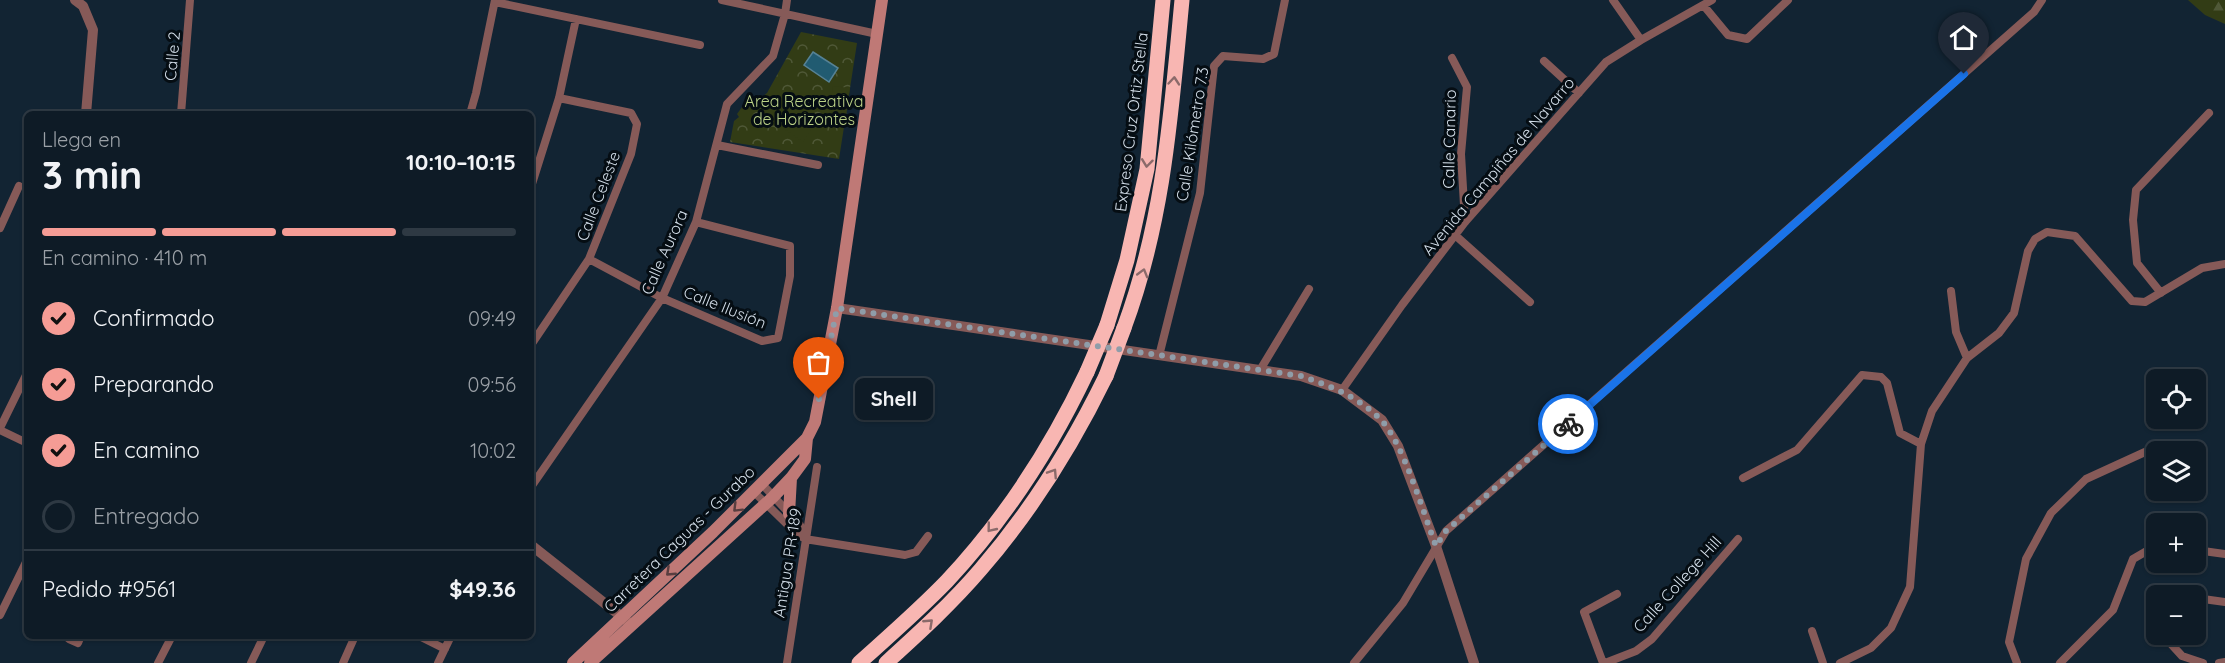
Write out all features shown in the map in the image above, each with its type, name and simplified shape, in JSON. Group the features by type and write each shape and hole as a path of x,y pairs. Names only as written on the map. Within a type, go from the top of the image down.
{"highway":[{"name":"Expreso Cruz Ortiz Stella","path":"860,663 946,581 996,523 1042,455 1088,372 1107,325 1132,240 1147,169 1163,0"},
{"path":"886,663 961,592 1020,520 1061,461 1106,376 1145,267 1163,183 1182,0"}],"main road":[{"name":"Carretera Caguas - Gurabo","path":"590,663 626,621 807,438 815,422 837,308 882,0"},
{"name":"Carretera Caguas - Gurabo","path":"573,663 769,500 791,478 805,459 807,438"},
{"path":"789,514 791,478"}],"street":[{"path":"75,0 83,6 93,30 86,111"},
{"name":"Calle 2","path":"181,111 190,0"},
{"path":"722,0 877,34"},
{"name":"Calle Aurora","path":"534,483 662,298 696,222 727,104 773,56 787,0"},
{"name":"Calle Kilómetro 7.3","path":"1159,356 1200,193 1214,66 1223,56 1263,58 1274,54 1284,0"},
{"path":"1613,0 1641,40"},
{"name":"Avenida Campiñas de Navarro","path":"1342,390 1402,305 1465,222 1606,62 1712,0"},
{"path":"1704,6 1728,36 1747,39 1788,0"},
{"path":"1354,663 1403,603 1446,531 2034,12 2042,0"},
{"path":"471,111 495,1 700,45"},
{"path":"534,178 559,98 576,19"},
{"name":"Calle Canario","path":"1452,58 1467,87 1461,154 1465,222"},
{"path":"1544,61 1580,93"},
{"name":"Calle Celeste","path":"534,341 590,258 631,154 637,124 631,113 559,98"},
{"path":"2161,293 2137,263 2133,220 2136,190 2209,113"},
{"path":"717,145 818,165"},
{"path":"0,228 3,213 19,186"},
{"name":"Calle Ilusión","path":"590,258 662,298 762,341 778,338 790,276 790,246 696,222"},
{"path":"1840,663 1871,648 1891,628 1910,587 1921,444 1932,411 1967,358 1999,333 2014,313 2028,251 2035,239 2047,232 2075,236 2132,301 2145,302 2202,268 2225,264"},
{"path":"1455,235 1530,302"},
{"path":"1260,370 1309,289"},
{"path":"1951,291 1956,332 1967,358"},
{"path":"837,308 1301,376 1342,390 1382,420 1398,446 1436,546 1474,663"},
{"path":"1743,478 1797,450 1862,375 1881,376 1887,383 1900,433 1921,444"},
{"path":"24,378 0,429 24,441"},
{"path":"2017,663 2009,642 2026,559 2051,513 2086,479 2145,452"},
{"name":"Antigua PR-189","path":"787,663 817,468"},
{"path":"758,488 805,539 905,555 916,552 928,536"},
{"path":"769,500 800,525 805,539"},
{"name":"Calle College Hill","path":"1604,663 1636,651 1652,639 1738,539"},
{"path":"534,546 626,621"},
{"path":"2060,663 2113,610 2133,559 2146,551"},
{"path":"2206,551 2225,554"},
{"path":"0,615 24,566"},
{"path":"1604,663 1584,612 1617,594"},
{"path":"2206,599 2225,602"},
{"path":"1812,631 1823,663"},
{"path":"69,639 78,643 80,639"},
{"path":"158,663 170,639"},
{"path":"251,663 263,639"},
{"path":"343,663 355,639"},
{"path":"425,639 445,649"},
{"path":"438,663 450,639"},
{"path":"2172,645 2182,656 2203,663"},
{"path":"2219,663 2225,662"}],"green space":[{"path":"2188,0 2225,0 2225,24 2205,15"},
{"name":"Area Recreativa de Horizontes","path":"801,32 857,43 839,159 730,142 734,121 739,117 737,114 745,103 750,107 767,93"},
{"path":"833,86 850,88 845,124 828,122"},
{"path":"776,95 816,122 803,142 763,114"}],"water":[{"path":"813,52 838,68 829,82 804,65"}],"way so far":[{"path":"819,399 837,308 1301,376 1342,390 1382,420 1398,446 1436,546 1446,531 1568,424"}],"place":[{"name":"Shell","path":"819,399"}],"route":[{"path":"1568,424 1964,74"}]}
